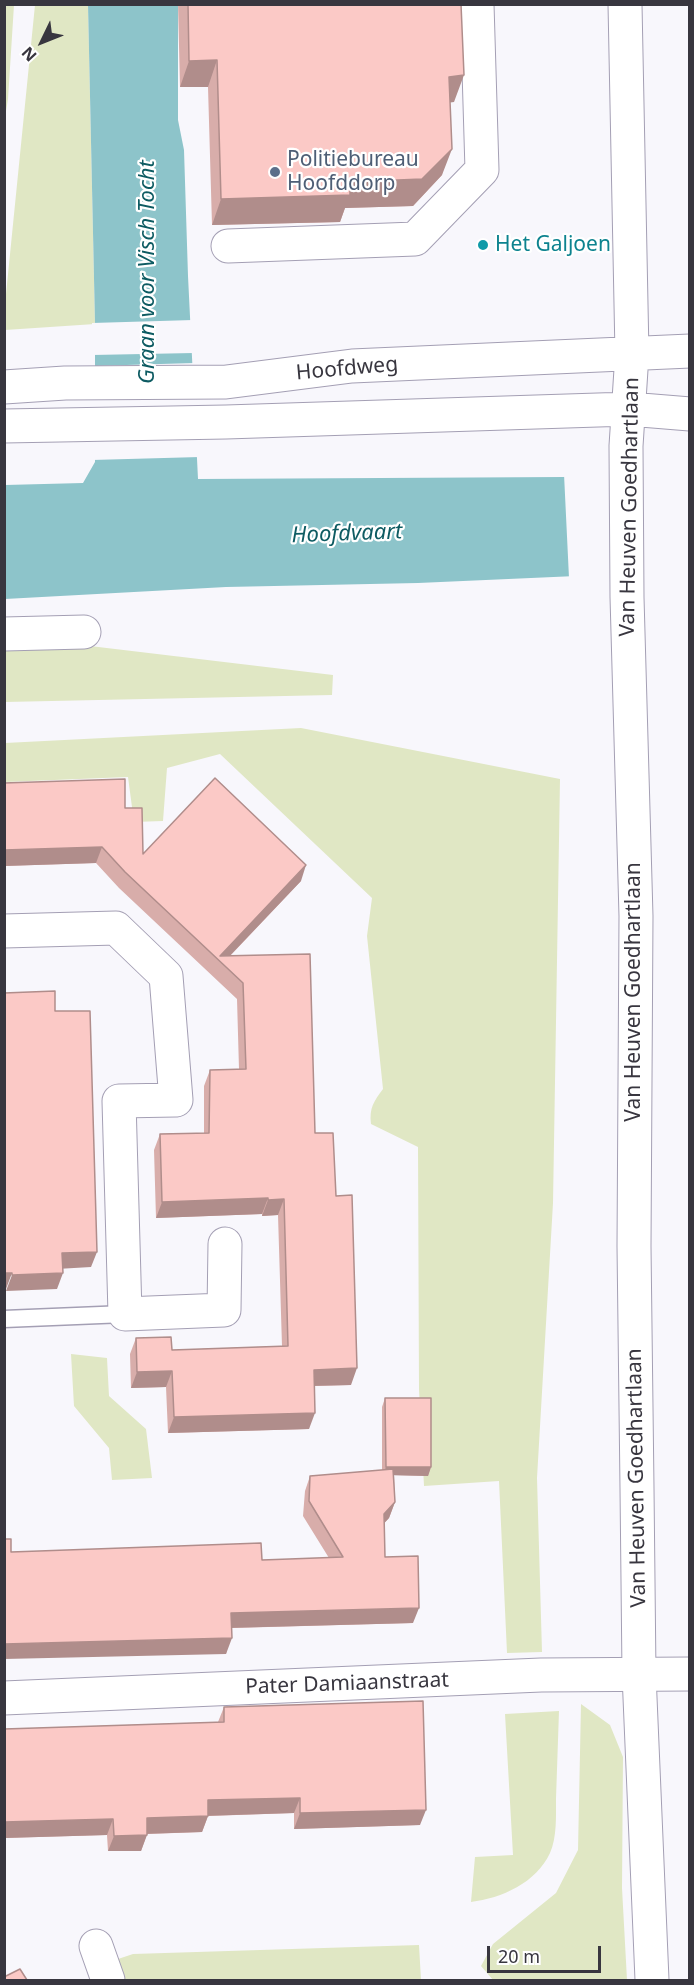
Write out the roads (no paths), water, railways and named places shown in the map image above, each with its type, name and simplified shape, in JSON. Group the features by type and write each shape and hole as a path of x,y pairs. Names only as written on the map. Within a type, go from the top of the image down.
{"street":[{"path":"228,246 415,239 482,170 477,4"},
{"name":"Van Heuven Goedhartlaan","path":"625,4 632,354 626,446 627,597 636,916 634,1246 639,1674 652,1980"},
{"name":"Hoofdweg","path":"4,387 65,382 226,382 352,366 690,351"},
{"path":"4,426 226,422 629,409 690,414"},
{"path":"4,634 84,632"},
{"path":"4,931 116,928 166,976 176,1100 119,1101 125,1314 224,1310 225,1244"},
{"name":"Pater Damiaanstraat","path":"4,1698 541,1675 690,1674"},
{"path":"96,1946 108,1980"}],"lane":[{"path":"4,1319 125,1314"}],"water":[{"path":"88,5 178,5 178,120 184,150 198,479 563,477 689,471 689,571 418,583 226,587 5,599 5,485 83,483 95,462 95,324"}],"place":[{"name":"Politiebureau Hoofddorp","path":"275,172"},
{"name":"Het Galjoen","path":"483,245"}],"water label":[{"name":"Graan voor Visch Tocht","path":"148,272"},
{"name":"Hoofdvaart","path":"347,534"}]}
